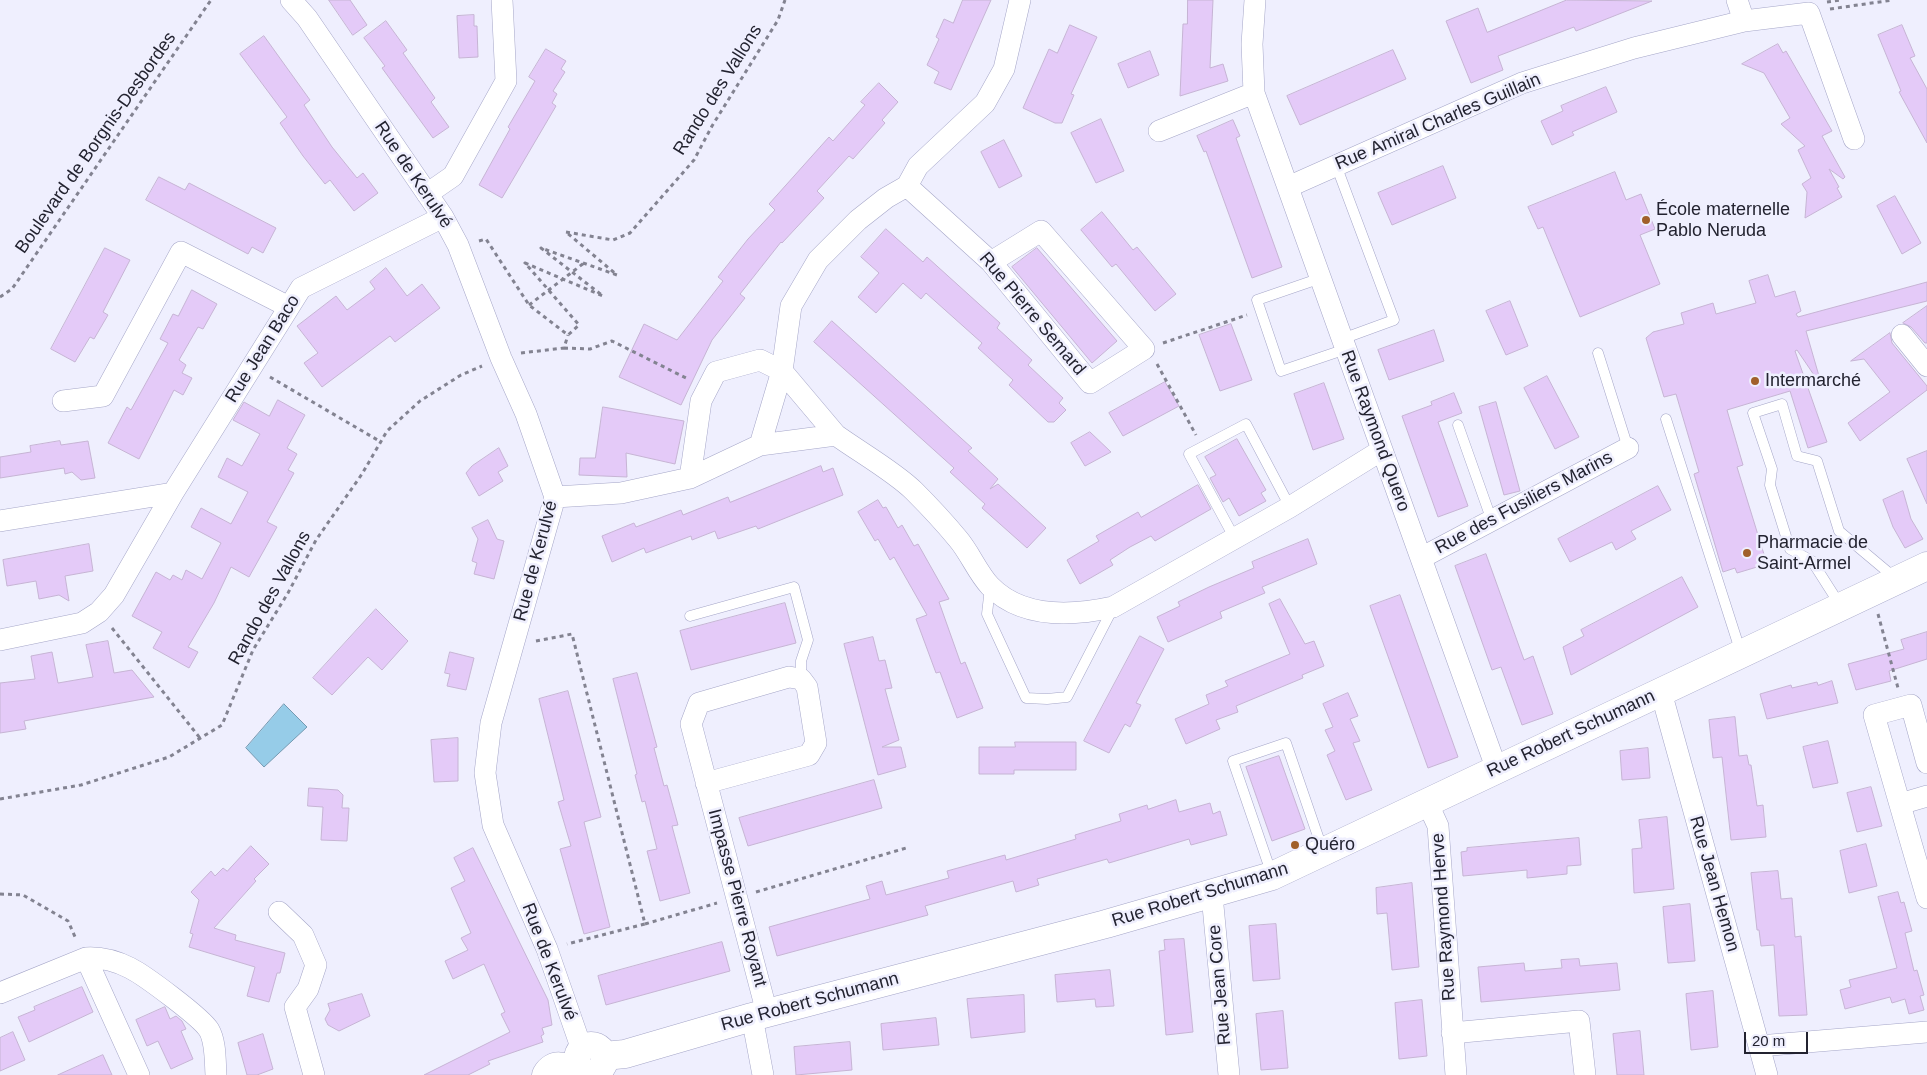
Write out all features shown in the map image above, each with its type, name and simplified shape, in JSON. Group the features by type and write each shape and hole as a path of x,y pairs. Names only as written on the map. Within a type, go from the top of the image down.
{"street":[{"name":"Rue de Kerulvé","path":"291,0 306,18 443,217 458,245 501,358 526,414 556,497 491,723 484,773 493,825 547,950 580,1044 577,1065"},
{"path":"427,194 453,176 506,81 502,0"},
{"path":"760,445 782,371 791,306 818,260 858,220 886,198 907,186 918,166 984,103 1004,69 1020,0"},
{"name":"Rue Raymond Quero","path":"1255,0 1252,44 1254,93 1497,770"},
{"path":"1737,0 1744,21"},
{"path":"1809,12 1854,139"},
{"name":"Rue Amiral Charles Guillain","path":"1288,187 1522,83 1634,48 1744,21 1809,12"},
{"path":"1159,131 1254,93"},
{"name":"Rue Pierre Semard","path":"907,186 991,262 1090,384 1144,349"},
{"name":"Rue Jean Baco","path":"0,640 82,623 99,612 114,595 173,493 301,288 443,217"},
{"path":"991,262 1041,231 1144,349"},
{"path":"63,401 103,396 181,252 289,307"},
{"path":"1902,335 1927,366"},
{"path":"690,478 701,401 716,372 760,360 782,371 836,435 912,489 958,540 990,586 1030,609 1056,614 1085,613 1113,607 1290,507 1382,450"},
{"path":"556,497 621,493 690,478 760,445 836,435"},
{"name":"Rue des Fusiliers Marins","path":"1421,558 1628,448"},
{"path":"0,521 173,493"},
{"name":"Rue Robert Schumann","path":"577,1065 625,1054 760,1015 1212,895 1272,876 1927,566"},
{"name":"Impasse Pierre Royant","path":"763,1075 760,1015 738,897 690,724 699,703 789,677 801,679"},
{"path":"706,783 809,755 816,743 807,687 801,679"},
{"name":"Rue Jean Hemon","path":"1661,692 1767,1075"},
{"path":"1927,763 1911,706 1874,715 1927,898"},
{"path":"1900,804 1927,796"},
{"name":"Rue Raymond Herve","path":"1427,802 1438,826 1456,1075"},
{"name":"Rue Jean Core","path":"1212,895 1229,1075"},
{"path":"278,912 303,935 316,965 308,989 295,1007 314,1075"},
{"path":"0,993 86,958 110,960 131,968 202,1021 212,1037 216,1075"},
{"path":"86,958 139,1075"},
{"path":"1452,1033 1579,1021 1585,1075"},
{"path":"1759,1046 1927,1032"}],"lane":[{"path":"1320,278 1257,300 1282,371 1394,320 1336,165"},
{"path":"1598,353 1628,448"},
{"path":"1842,607 1812,561 1790,550 1770,485 1772,469 1753,413 1782,404 1797,456 1817,462 1839,530 1898,580"},
{"path":"1666,419 1742,654"},
{"path":"1235,539 1189,454 1246,424 1290,507"},
{"path":"1458,425 1492,520"},
{"path":"990,586 987,614 1026,698 1047,699 1066,697 1113,607"},
{"path":"690,616 794,587 808,640 800,661 801,679"},
{"path":"1272,876 1233,761 1286,743 1324,852"}],"path":[{"name":"Boulevard de Borgnis-Desbordes","path":"0,297 12,289 211,0"},
{"name":"Rando des Vallons","path":"568,335 579,325 525,263 603,296 541,248 617,275 566,232 613,240 630,232 694,160 712,126 778,20 785,0"},
{"path":"1809,12 1894,0"},
{"path":"458,245 486,239 529,305 568,335 564,348"},
{"path":"529,305 585,263"},
{"path":"1203,446 1154,359 1144,349 1260,311"},
{"name":"Rando des Vallons","path":"0,799 81,784 169,757 222,725 253,650 288,593 316,540 362,474 387,431 420,401 461,375 501,358 528,351 564,348 590,349 612,341 707,388"},
{"path":"252,367 381,442"},
{"path":"1869,594 1878,611 1903,708"},
{"path":"99,612 200,738"},
{"path":"514,646 572,634 645,924"},
{"path":"547,950 645,924 906,848"},
{"path":"0,894 23,895 68,921 86,958"}],"water":[{"path":"284,704 307,727 264,767 246,748"}],"building":[{"path":"329,0 350,0 367,25 353,35"},
{"path":"963,0 991,0 951,90 934,83 939,72 927,65 939,39 936,37 944,19 953,23"},
{"path":"1188,0 1213,0 1210,68 1223,64 1228,81 1180,96 1183,24 1187,24"},
{"path":"1567,0 1652,1 1576,31 1574,27 1498,56 1503,70 1471,83 1446,21 1478,8 1487,32"},
{"path":"474,15 474,26 477,26 478,57 459,58 457,16"},
{"path":"386,21 407,50 403,53 435,98 431,102 449,127 433,138 382,68 385,66 364,38"},
{"path":"1070,25 1097,37 1071,94 1074,95 1062,123 1055,123 1023,108 1049,49 1057,53"},
{"path":"1902,25 1915,56 1910,58 1927,89 1927,143 1899,92 1901,91 1878,35"},
{"path":"264,36 310,100 304,105 332,147 357,178 363,173 378,193 354,211 330,180 325,184 303,156 280,123 287,117 240,54"},
{"path":"1778,44 1783,53 1786,51 1832,131 1822,136 1845,177 1843,179 1829,169 1842,197 1805,218 1807,192 1802,184 1811,178 1798,150 1805,146 1781,124 1790,118 1764,73 1742,64"},
{"path":"546,49 566,61 561,69 565,72 553,91 557,94 552,103 556,106 502,198 479,185 510,129 508,127 535,81 529,77"},
{"path":"1393,50 1406,79 1300,125 1287,96"},
{"path":"1150,51 1159,75 1128,88 1118,64"},
{"path":"879,83 898,102 882,120 885,123 853,159 849,156 817,191 824,198 781,242 740,294 745,298 712,340 681,405 619,377 644,324 677,340 723,281 718,277 748,239 775,210 769,204 829,137 833,141 865,105 861,102"},
{"path":"1606,87 1617,112 1572,132 1574,135 1552,145 1541,121 1563,111 1561,106"},
{"path":"1101,119 1124,171 1096,183 1071,133"},
{"path":"1233,120 1240,136 1236,138 1282,267 1252,278 1206,151 1204,152 1197,136"},
{"path":"1004,140 1022,176 999,188 981,152"},
{"path":"1443,166 1456,198 1392,225 1378,193"},
{"path":"1615,172 1626,200 1641,194 1655,229 1640,235 1660,284 1580,317 1543,227 1538,229 1528,207"},
{"path":"159,177 185,190 189,183 276,228 263,253 252,247 248,254 146,200"},
{"path":"1895,196 1921,243 1902,254 1877,206"},
{"path":"1102,212 1133,250 1137,247 1176,294 1155,311 1116,264 1112,267 1081,230"},
{"path":"886,229 923,262 927,257 1000,323 997,328 1032,360 1028,365 1063,398 1059,403 1066,410 1054,422 1048,422 1009,385 1013,380 978,348 982,343 926,293 921,299 903,283 876,313 858,297 879,273 861,257"},
{"path":"105,248 130,260 103,312 108,315 94,339 90,337 75,362 51,349"},
{"path":"1037,248 1117,341 1092,363 1012,267"},
{"path":"386,268 407,296 422,284 440,308 395,342 390,336 322,387 304,363 318,353 297,326 336,296 347,310 375,289 370,282"},
{"path":"1768,275 1775,297 1795,291 1801,311 1796,314 1798,317 1927,282 1927,301 1806,331 1819,376 1816,378 1797,350 1795,351 1827,442 1808,448 1790,391 1727,410 1743,465 1737,467 1767,564 1737,573 1735,568 1723,572 1694,474 1699,472 1676,394 1664,397 1646,338 1653,332 1684,324 1681,313 1713,303 1716,314 1756,303 1749,281"},
{"path":"192,290 217,304 203,329 198,327 179,360 186,365 182,373 192,378 183,395 174,390 139,459 108,443 127,407 131,410 168,343 160,339 173,314 178,316"},
{"path":"1510,301 1528,346 1506,355 1486,311"},
{"path":"1927,306 1927,343 1925,343 1911,327 1903,323"},
{"path":"832,321 972,448 968,451 998,479 990,489 998,484 1046,528 1027,548 982,508 985,504 950,472 954,468 814,342"},
{"path":"1231,324 1252,380 1220,391 1199,335"},
{"path":"1434,330 1444,361 1389,380 1378,350"},
{"path":"1890,333 1892,343 1927,386 1927,390 1860,441 1848,423 1890,392 1864,359 1851,361"},
{"path":"1547,376 1579,437 1555,449 1524,388"},
{"path":"1165,382 1179,406 1123,436 1109,413"},
{"path":"1324,383 1344,439 1313,450 1294,394"},
{"path":"1454,393 1462,413 1438,422 1468,506 1438,517 1402,416 1432,405 1431,402"},
{"path":"278,400 305,415 287,448 297,454 288,470 294,473 267,522 277,527 249,577 231,567 214,603 188,647 198,652 189,668 153,648 162,632 132,616 156,572 170,580 173,575 182,580 186,570 202,579 221,543 191,527 201,508 231,524 248,492 218,477 227,458 242,466 260,434 233,420 244,402 269,416"},
{"path":"1496,402 1520,491 1504,495 1479,407"},
{"path":"603,407 684,421 675,464 626,453 627,477 579,475 580,458 595,458"},
{"path":"1090,432 1111,452 1085,466 1071,443"},
{"path":"1237,439 1266,490 1261,493 1266,501 1239,516 1229,498 1223,502 1210,478 1216,475 1205,457"},
{"path":"60,441 61,445 88,441 95,478 81,480 72,472 65,474 64,468 0,478 0,457 31,452 30,446"},
{"path":"499,448 508,466 498,472 503,481 479,496 466,473 472,466"},
{"path":"1927,451 1927,504 1907,459"},
{"path":"821,466 823,472 833,468 843,495 758,529 756,526 718,539 715,531 692,540 691,536 646,553 644,548 612,562 602,536 634,523 636,527 681,510 683,515 728,497 730,502"},
{"path":"1198,485 1211,509 1155,541 1151,536 1130,547 1110,560 1113,565 1080,584 1067,560 1099,541 1096,536 1138,512 1141,517"},
{"path":"1658,486 1671,510 1631,531 1636,539 1616,550 1612,542 1570,562 1558,539"},
{"path":"1903,491 1911,519 1923,539 1905,548 1893,527 1883,500"},
{"path":"878,500 883,508 886,507 898,528 902,525 914,546 918,544 949,599 939,602 961,664 965,662 983,708 957,718 940,672 936,673 916,619 927,615 894,557 890,560 878,539 875,541 858,512"},
{"path":"488,520 497,539 504,541 494,579 474,574 477,563 472,561 478,539 472,528"},
{"path":"1308,539 1317,564 1262,587 1265,593 1220,612 1222,618 1168,642 1157,617 1180,606 1178,602 1254,568 1252,562"},
{"path":"89,544 93,571 65,576 69,601 59,595 39,599 36,581 7,586 3,560"},
{"path":"1486,554 1524,660 1533,656 1553,714 1522,725 1501,667 1492,670 1455,566"},
{"path":"1682,577 1698,607 1571,675 1563,647 1584,636 1581,630"},
{"path":"1400,595 1458,757 1428,768 1370,606"},
{"path":"1280,599 1305,644 1314,641 1324,666 1302,675 1303,678 1236,706 1238,712 1216,720 1220,729 1186,744 1175,719 1209,704 1206,695 1228,686 1225,681 1290,654 1269,604"},
{"path":"785,603 796,643 691,670 680,631"},
{"path":"376,609 408,641 382,670 368,657 332,695 313,678"},
{"path":"1927,632 1927,659 1889,671 1891,681 1856,690 1848,664 1904,649 1901,640"},
{"path":"1140,636 1164,649 1136,703 1141,705 1130,727 1125,724 1109,753 1084,741"},
{"path":"873,637 879,661 885,660 892,688 885,689 899,740 882,747 901,747 906,767 878,775 844,644"},
{"path":"108,641 114,673 132,670 154,697 24,721 26,729 0,733 0,683 35,679 31,656 52,652 58,683 93,677 86,645"},
{"path":"450,652 474,658 466,690 447,686 450,674 445,673"},
{"path":"637,673 657,747 654,748 664,786 667,785 678,825 672,826 690,893 660,901 647,851 657,849 645,801 642,802 635,775 637,774 613,679"},
{"path":"1832,681 1838,703 1767,719 1760,694 1791,685 1792,688 1817,682 1818,685"},
{"path":"568,691 601,817 584,822 610,927 584,934 560,849 571,846 558,802 564,800 539,699"},
{"path":"1348,693 1358,716 1350,719 1360,741 1353,743 1372,790 1346,800 1327,755 1335,751 1325,730 1333,727 1323,704"},
{"path":"1735,717 1739,756 1747,755 1749,765 1751,765 1757,806 1763,805 1766,837 1731,840 1722,757 1713,758 1709,720"},
{"path":"458,738 458,781 434,782 431,740"},
{"path":"1828,741 1838,783 1813,788 1803,747"},
{"path":"1015,742 1076,742 1076,770 1014,770 1014,774 979,774 979,747 1015,747"},
{"path":"1648,748 1650,778 1622,780 1620,751"},
{"path":"1279,756 1305,829 1272,841 1246,767"},
{"path":"874,780 882,808 748,846 739,818"},
{"path":"1871,787 1882,826 1857,832 1847,793"},
{"path":"309,788 338,790 343,795 342,808 349,808 347,841 321,840 323,807 308,806"},
{"path":"1176,800 1179,812 1210,803 1213,814 1220,811 1227,835 1191,845 1189,839 1109,863 1107,859 1037,879 1039,885 1016,892 1013,881 925,906 928,915 777,956 769,927 870,899 866,886 882,881 886,895 949,878 947,871 1005,855 1006,860 1076,839 1075,835 1121,821 1119,814 1147,805 1148,809"},
{"path":"1667,817 1674,889 1634,893 1632,849 1642,848 1639,820"},
{"path":"1579,838 1581,865 1567,866 1567,874 1527,878 1527,870 1463,876 1461,852 1467,851 1467,848"},
{"path":"1866,844 1877,886 1849,893 1840,851"},
{"path":"251,846 269,864 254,879 256,881 214,928 236,935 235,940 285,953 269,1002 247,996 255,967 189,947 193,934 190,933 199,900 191,892 211,871 215,876 223,868 227,871"},
{"path":"473,848 548,1000 552,1025 542,1028 544,1034 541,1036 543,1042 488,1061 490,1064 468,1075 424,1075 510,1032 501,1014 505,1012 484,964 453,979 445,961 468,950 461,938 471,933 451,888 465,881 454,858"},
{"path":"1778,871 1781,899 1792,898 1795,937 1801,936 1807,1015 1779,1016 1774,945 1761,946 1759,930 1757,930 1751,873"},
{"path":"1412,883 1419,967 1392,970 1387,913 1377,914 1376,888"},
{"path":"1898,892 1901,903 1904,902 1912,931 1905,933 1914,971 1917,970 1924,995 1920,996 1924,1010 1909,1014 1905,999 1892,1003 1890,997 1845,1009 1840,990 1851,987 1849,980 1897,968 1878,897"},
{"path":"1690,904 1695,961 1668,963 1663,907"},
{"path":"1276,924 1280,979 1253,981 1249,926"},
{"path":"1184,939 1193,1032 1166,1035 1159,951 1165,950 1164,940"},
{"path":"722,942 730,971 606,1005 598,976"},
{"path":"1579,959 1580,966 1617,963 1620,990 1481,1002 1478,967 1524,963 1525,971 1562,968 1561,960"},
{"path":"1110,970 1114,1006 1096,1007 1095,999 1057,1002 1055,975"},
{"path":"82,987 93,1012 29,1042 18,1017 35,1010 34,1007"},
{"path":"1713,991 1718,1047 1691,1050 1686,994"},
{"path":"362,994 370,1016 339,1031 328,1025 325,1019 330,1010 328,1004"},
{"path":"1024,995 1025,1032 971,1038 967,999"},
{"path":"1422,1000 1427,1056 1399,1059 1395,1003"},
{"path":"165,1007 170,1019 176,1016 182,1021 186,1029 181,1031 193,1059 171,1069 158,1041 147,1046 136,1020"},
{"path":"1283,1011 1288,1068 1261,1070 1256,1014"},
{"path":"936,1018 939,1045 883,1050 881,1024"},
{"path":"1640,1031 1644,1075 1617,1075 1613,1034"},
{"path":"13,1032 25,1060 0,1071 0,1038"},
{"path":"263,1034 273,1069 257,1075 247,1075 238,1043"},
{"path":"850,1042 852,1070 796,1075 794,1047"},
{"path":"103,1055 112,1075 58,1075"}],"place":[{"name":"École maternelle Pablo Neruda","path":"1646,220"},
{"name":"Intermarché","path":"1755,381"},
{"name":"Pharmacie de Saint-Armel","path":"1747,553"},
{"name":"Quéro","path":"1295,845"}]}
